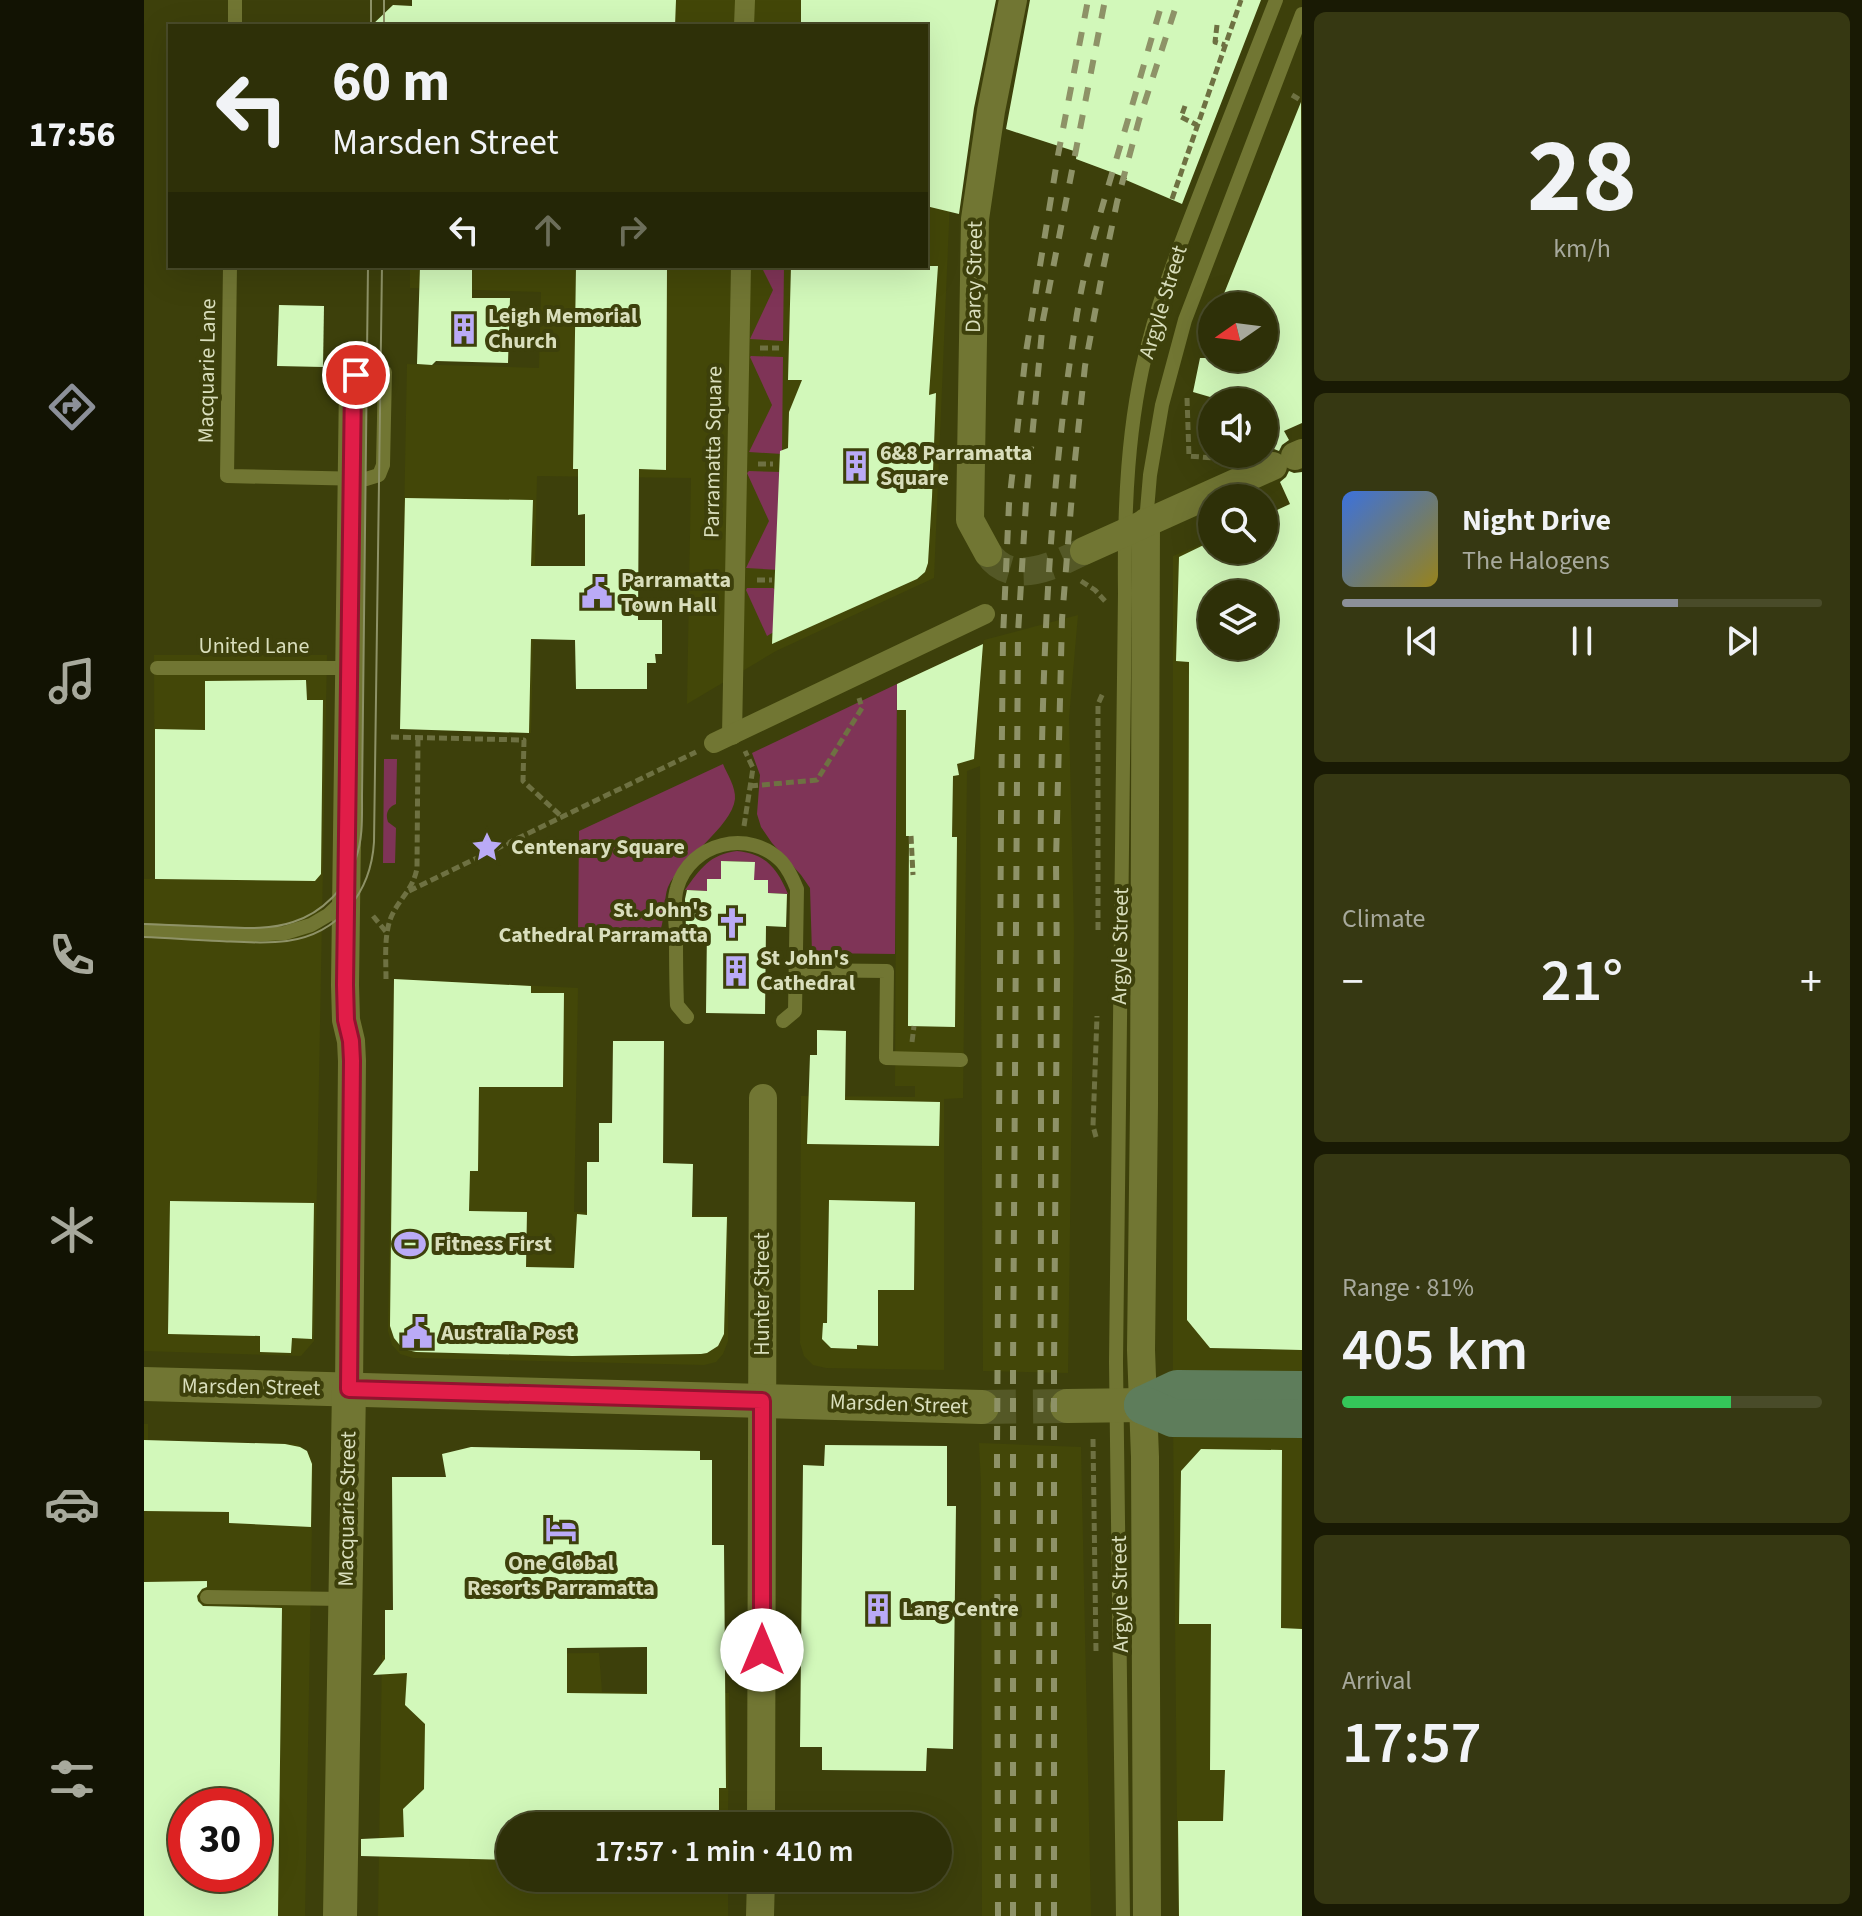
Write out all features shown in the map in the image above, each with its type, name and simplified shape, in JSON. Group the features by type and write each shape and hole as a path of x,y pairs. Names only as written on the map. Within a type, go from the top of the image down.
{"main road":[{"path":"1130,1405 1177,1389 1302,1390"},
{"path":"1130,1405 1173,1418 1302,1419"}],"street":[{"path":"744,24 745,0"},
{"name":"Darcy Street","path":"988,553 970,520 975,219 991,111 1013,0"},
{"name":"Parramatta Square","path":"723,739 741,268"},
{"name":"Macquarie Street","path":"340,1916 352,1061 345,985 353,383"},
{"path":"1084,551 1290,458"},
{"name":"Argyle Street","path":"1135,527 1144,1105 1141,1350 1130,1405 1147,1916"},
{"path":"723,739 985,614"},
{"name":"Hunter Street","path":"761,1812 763,1098"},
{"name":"Marsden Street","path":"144,1384 982,1407"},
{"path":"1067,1406 1130,1405"},
{"path":"760,1916 761,1892"}],"lane":[{"path":"235,0 235,24"},
{"name":"Argyle Street","path":"1135,527 1133,430 1148,343 1177,253 1276,0"},
{"name":"Argyle Street","path":"1135,527 1185,320 1302,14"},
{"name":"Macquarie Lane","path":"230,268 227,476 352,479"},
{"name":"United Lane","path":"157,668 350,668"},
{"path":"687,1017 677,1005 677,889 690,863 701,854 727,843 742,843 770,852 782,862 797,889 795,1011 783,1021"},
{"path":"144,930 251,935 285,933 320,920 347,897"},
{"path":"797,970 887,971 886,1058 961,1060"},
{"name":"Argyle Street","path":"1123,1916 1130,1405"},
{"path":"207,1597 345,1599"}],"path":[{"path":"1172,199 1241,0"},
{"path":"1217,25 1215,42 1225,46"},
{"path":"1185,106 1181,117 1197,125"},
{"path":"1190,389 1186,402 1189,456 1198,457"},
{"path":"750,786 817,780 862,708 852,677"},
{"path":"391,737 524,740 523,781 562,817"},
{"path":"386,979 389,922 415,880 417,868 418,737"},
{"path":"409,891 723,739 747,753 753,768 742,843"},
{"path":"911,836 913,875"}],"shaded area":[{"path":"414,0 993,0 950,198 934,578 776,651 687,704 691,478 537,476 531,733 400,729 407,364 539,368 541,292 410,288 410,268 928,268 928,24 414,24"},
{"path":"762,268 784,268 783,341 750,339 773,290"},
{"path":"751,356 783,357 782,454 749,452 772,405"},
{"path":"782,472 779,570 746,568 769,521 747,473"},
{"path":"1302,499 1302,1916 1178,1916 1173,1418 1173,556 1198,546 1198,564 1278,564 1278,531"},
{"path":"747,588 773,588 778,592 779,629 767,636"},
{"path":"1078,615 1069,718 1074,934 1068,1373 983,1371 980,766 967,771 963,1098 944,1099 944,1370 826,1368 813,1365 804,1356 800,1343 801,1096 915,1097 915,1086 895,1086 897,684 983,644 984,640"},
{"path":"154,655 327,655 314,1341 301,1356 144,1351 144,879 155,879"},
{"path":"897,684 895,954 812,953 810,888 761,827 757,814 760,775 752,753"},
{"path":"384,759 397,759 396,804 389,809 387,816 388,822 396,828 395,863 383,863"},
{"path":"723,764 734,790 732,810 668,887 660,930 578,932 579,831"},
{"path":"737,851 756,855 769,864 788,894 768,893 754,880 754,862 722,861 721,879 707,879 707,891 685,890 713,859"},
{"path":"394,979 578,988 574,1212 728,1216 728,1341 716,1362 704,1365 413,1358 400,1354 392,1345 388,1331"},
{"path":"144,1424 148,1424 148,1440 297,1444 309,1454 313,1464 305,1916 144,1916"},
{"path":"979,1443 1081,1447 1091,1916 982,1916"},
{"path":"599,1653 602,1692 729,1693 728,1812 496,1812 496,1892 728,1892 728,1916 378,1916 382,1655"}],"building":[{"path":"412,0 676,0 675,24 373,24 393,5 412,6"},
{"path":"801,0 996,0 974,108 959,214 928,206 928,24 801,24"},
{"path":"1030,0 1261,0 1182,204 1127,178 1076,159 1077,152 1006,129"},
{"path":"1301,102 1302,423 1284,431 1289,440 1279,451 1278,388 1198,388 1198,393 1193,392 1198,368 1198,372 1278,372 1278,292 1225,292"},
{"name":"6&8 Parramatta Square","path":"938,266 929,395 936,393 932,497 925,572 917,579 772,644 780,451 788,448 789,412 802,380 788,380 791,268"},
{"name":"Leigh Memorial Church","path":"420,268 472,268 472,298 510,298 508,363 436,361 432,365 417,364"},
{"path":"576,268 667,268 666,470 639,469 638,620 662,620 662,654 655,654 656,663 647,663 647,689 576,689 575,640 531,639 529,733 400,729 405,498 533,500 531,566 585,566 585,514 578,515 578,469 573,469"},
{"path":"279,305 324,306 323,367 277,366"},
{"path":"1289,471 1302,472 1302,1350 1210,1348 1187,1320 1189,662 1176,661 1179,557 1198,548 1198,564 1278,564 1278,510 1290,504 1280,482"},
{"path":"983,644 974,759 957,764 959,775 953,776 952,837 957,837 955,1027 908,1026 906,710 897,710 897,684"},
{"path":"306,680 307,700 323,700 321,874 315,881 155,879 155,729 205,730 205,681"},
{"name":"St John's Cathedral","path":"721,861 755,862 754,880 768,880 768,893 787,894 786,927 766,926 765,1014 706,1013 707,928 686,928 685,899 687,890 707,891 707,879 721,879"},
{"path":"394,979 531,986 531,993 564,993 563,1087 479,1087 478,1171 470,1171 469,1211 527,1212 526,1267 574,1268 577,1214 587,1215 587,1162 599,1162 599,1123 612,1123 613,1041 664,1041 663,1163 693,1164 692,1217 727,1217 724,1334 718,1346 701,1354 572,1356 416,1352 403,1349 394,1338 390,1326"},
{"path":"817,1030 846,1031 845,1100 940,1102 939,1146 807,1144 810,1055 817,1055"},
{"path":"829,1200 915,1202 914,1290 878,1290 878,1346 831,1348 822,1339 823,1323 827,1323"},
{"path":"170,1201 314,1203 312,1339 292,1338 291,1353 260,1352 260,1336 168,1334"},
{"path":"144,1440 300,1447 307,1451 312,1464 311,1527 229,1523 229,1512 144,1511"},
{"name":"Lang Centre","path":"825,1445 947,1446 947,1506 956,1506 953,1749 927,1748 926,1771 822,1770 822,1747 800,1747 803,1465 824,1466"},
{"path":"471,1447 700,1451 700,1460 712,1460 712,1545 724,1545 726,1788 719,1788 719,1812 496,1812 496,1860 361,1856 361,1839 404,1837 403,1809 424,1789 425,1724 405,1705 407,1673 373,1675 385,1659 385,1610 393,1610 392,1477 446,1477 442,1454","holes":["647,1647 647,1694 567,1693 567,1648"]},
{"path":"1201,1449 1282,1450 1281,1628 1302,1629 1302,1916 1179,1916 1178,1821 1223,1821 1225,1770 1210,1770 1211,1624 1179,1624 1181,1471"},
{"path":"207,1581 207,1587 197,1596 203,1606 282,1608 278,1916 144,1916 144,1582"}],"tunnel":[{"path":"988,553 998,564 1021,571 1047,567 1084,551"},
{"path":"982,1407 1067,1406"}],"tram line":[{"path":"371,0 371,24"},
{"path":"384,0 384,24"},
{"path":"144,924 256,928 293,922 314,912 332,898 347,879 356,858 362,820 368,268"},
{"path":"144,937 262,943 306,937 337,920 349,908 366,878 374,842 382,268"}],"railway":[{"path":"998,1916 1001,819 1003,637 1009,504 1026,352 1058,155 1088,0"},
{"path":"1013,1916 1018,633 1026,502 1043,320 1105,0"},
{"path":"1038,1916 1042,733 1052,529 1061,428 1084,279 1163,0"},
{"path":"1054,1916 1056,861 1062,619 1085,366 1103,269 1139,120 1178,0"}],"place":[{"name":"Leigh Memorial Church","path":"464,329"},
{"name":"6&8 Parramatta Square","path":"856,466"},
{"name":"Parramatta Town Hall","path":"597,593"},
{"name":"Centenary Square","path":"487,847"},
{"name":"St. John's Cathedral Parramatta","path":"732,923"},
{"name":"St John's Cathedral","path":"736,971"},
{"name":"Fitness First","path":"410,1244"},
{"name":"Australia Post","path":"417,1333"},
{"name":"One Global Resorts Parramatta","path":"561,1529"},
{"name":"Lang Centre","path":"878,1609"}],"route":[{"path":"356,375 353,383 345,985 352,1061 349,1389 762,1401 762,1650"}]}
